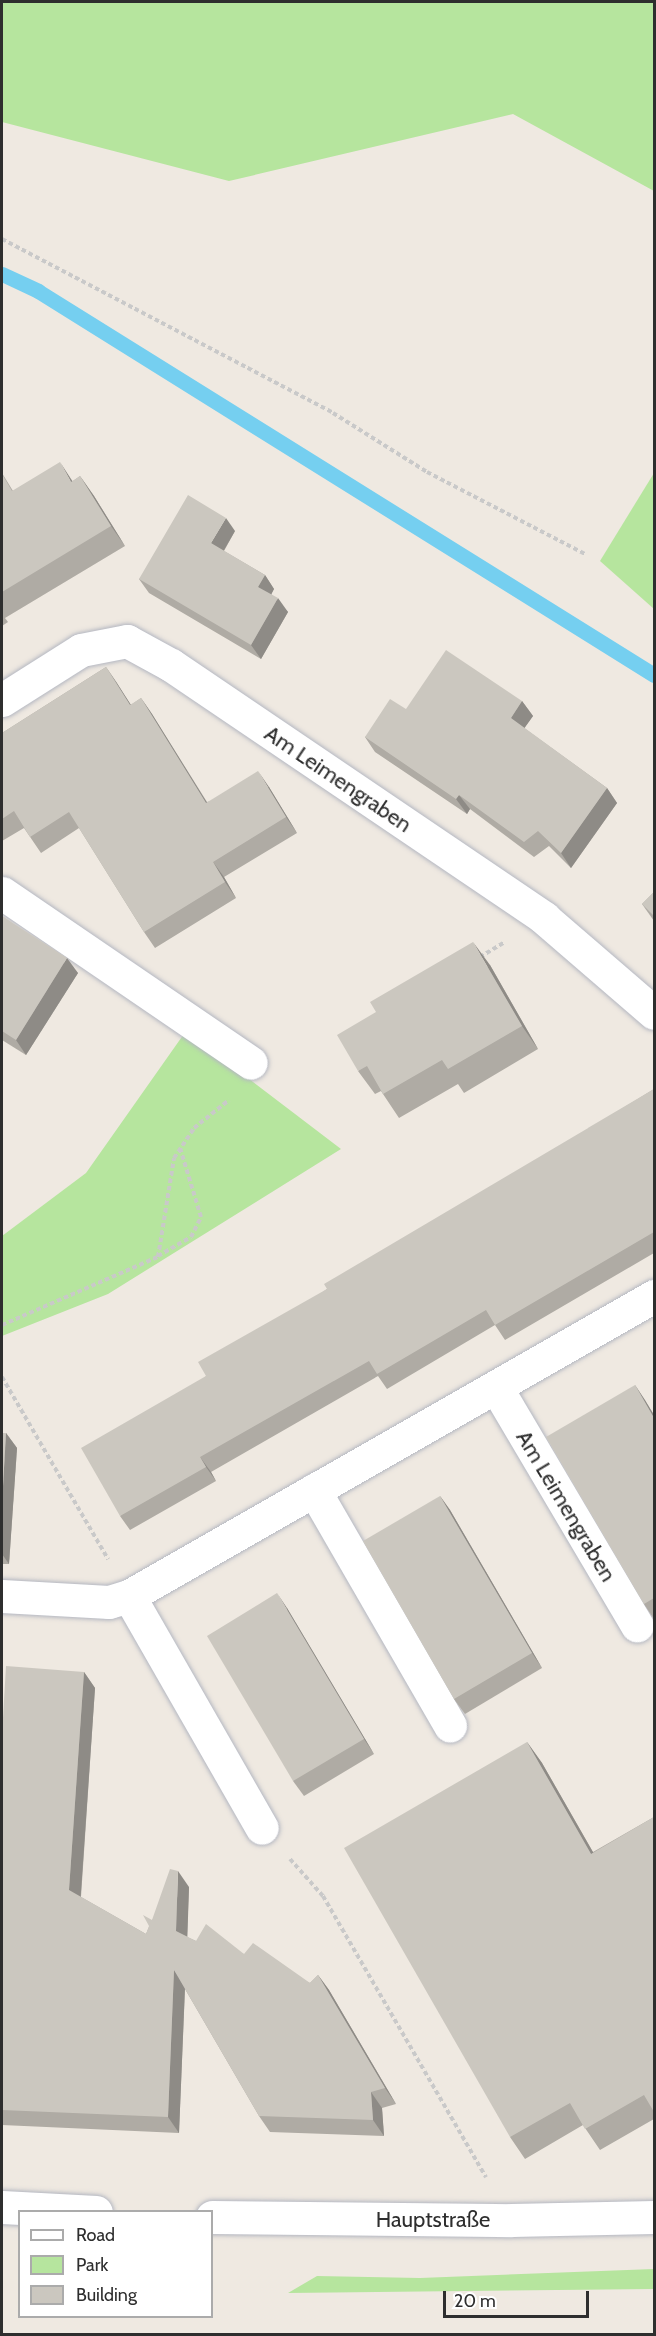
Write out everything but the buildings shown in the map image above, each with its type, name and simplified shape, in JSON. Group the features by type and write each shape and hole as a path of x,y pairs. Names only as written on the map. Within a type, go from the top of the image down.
{"street":[{"name":"Am Leimengraben","path":"2,700 81,650 127,641 171,665 544,918 654,1013"},
{"path":"2,893 251,1062"},
{"path":"2,1596 110,1602 129,1596 654,1296"},
{"name":"Am Leimengraben","path":"496,1387 637,1624"},
{"path":"314,1490 450,1726"},
{"path":"129,1596 262,1828"},
{"path":"2,2207 72,2210"},
{"name":"Hauptstraße","path":"213,2217 511,2220 654,2217"}],"path":[{"path":"2,239 333,413 427,472 585,554"},
{"path":"474,960 544,918"},
{"path":"158,1257 164,1237 167,1183 179,1148 211,1113 258,1081 260,1071 251,1062"},
{"path":"2,1325 158,1257 191,1238 201,1217 179,1148"},
{"path":"2,1377 129,1596"},
{"path":"262,1828 323,1896 511,2220"}],"green space":[{"path":"2,2 654,2 654,191 513,114 229,181 2,122"},
{"path":"654,473 654,609 600,561"},
{"path":"186,1031 341,1149 108,1294 2,1336 2,1236 86,1173"},
{"path":"654,2269 654,2289 288,2293 317,2276 420,2278"}],"waterway":[{"path":"2,274 38,291 654,675"}]}
